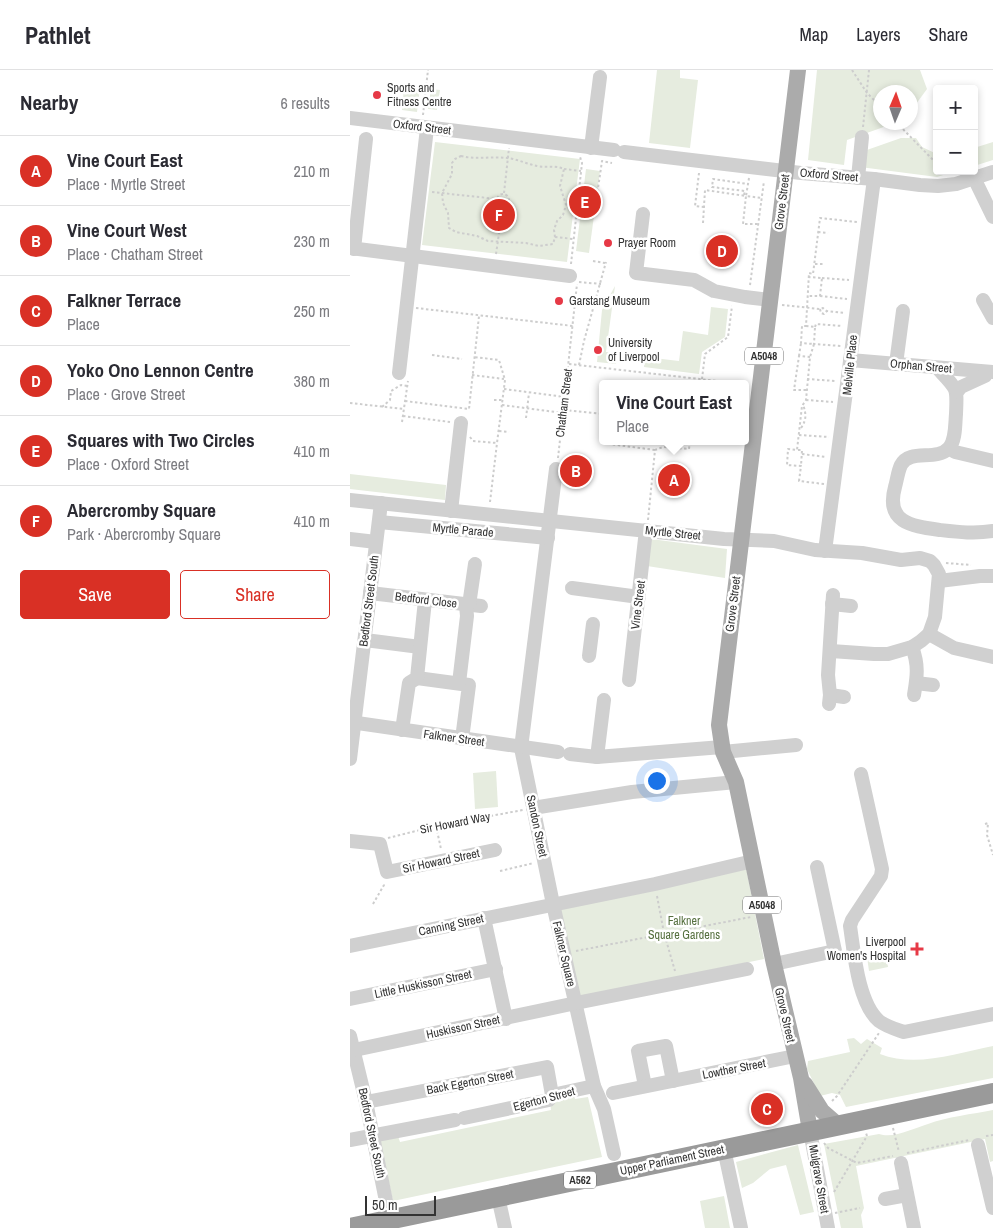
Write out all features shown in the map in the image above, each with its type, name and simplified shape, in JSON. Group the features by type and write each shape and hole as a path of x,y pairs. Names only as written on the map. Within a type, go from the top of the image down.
{"highway":[{"name":"Upper Parliament Street","path":"350,1228 993,1093"}],"main road":[{"name":"Grove Street","path":"798,70 788,102 786,172 775,302 741,540 720,715 720,734 723,750 736,782 774,964 801,1078 810,1131"},
{"path":"801,1078 822,1112 838,1125"}],"street":[{"path":"591,148 600,77"},
{"name":"Oxford Street","path":"350,118 591,148 617,155 938,186 956,184 993,172"},
{"path":"403,377 406,307 427,128"},
{"path":"858,178 862,137"},
{"path":"366,139 352,249 574,279"},
{"path":"974,178 993,217"},
{"name":"Melville Place","path":"825,551 874,179"},
{"path":"643,214 636,273 694,280 714,291 775,302"},
{"path":"983,300 993,318"},
{"path":"896,364 903,311"},
{"name":"Orphan Street","path":"850,360 989,372"},
{"path":"940,368 940,371 953,383 957,392 954,438 949,448 941,453 911,457 901,465 892,498 892,505 895,512 904,521 917,527 967,533 993,531"},
{"path":"957,392 961,387 985,376 989,372"},
{"path":"451,511 464,428"},
{"path":"949,448 955,452 993,461"},
{"path":"521,748 556,469"},
{"name":"Myrtle Street","path":"350,500 550,522 741,540 774,541 825,551 855,552 901,560 920,558 930,561 934,565"},
{"name":"Bedford Street South","path":"350,759 352,723 381,503"},
{"name":"Myrtle Parade","path":"379,522 548,538"},
{"name":"Vine Street","path":"629,680 646,530"},
{"path":"350,539 376,542"},
{"path":"459,684 467,616 472,605 475,564"},
{"path":"831,651 874,654 900,652 912,647 928,634 935,616 939,574 934,565"},
{"path":"938,581 993,576"},
{"path":"572,588 639,597"},
{"name":"Bedford Close","path":"370,593 472,605"},
{"path":"417,678 425,600"},
{"path":"834,699 828,675 831,651 832,600 851,606"},
{"path":"589,656 593,624"},
{"path":"928,634 954,648 993,657"},
{"path":"364,640 420,647"},
{"path":"912,647 916,658 915,689 933,685"},
{"path":"402,730 409,682 417,678 469,685 462,739"},
{"path":"597,756 604,700"},
{"name":"Falkner Street","path":"352,723 521,748 597,756 796,745"},
{"name":"Sandon Street","path":"521,748 553,904"},
{"path":"861,774 882,869 881,876 850,926 864,996 873,1013 885,1024 904,1032 993,1014"},
{"path":"533,808 632,792 736,782"},
{"path":"350,841 380,844"},
{"name":"Sir Howard Street","path":"380,844 387,872 495,850"},
{"name":"Falkner Square","path":"747,970 576,1003 553,904 753,862"},
{"path":"774,964 834,951 817,867"},
{"name":"Canning Street","path":"350,946 553,904"},
{"path":"484,918 506,1018"},
{"name":"Little Huskisson Street","path":"350,999 496,969"},
{"path":"576,1003 594,1086 604,1109 614,1154"},
{"name":"Huskisson Street","path":"352,1051 576,1003"},
{"name":"Bedford Street South","path":"350,1036 352,1051 366,1102 386,1201"},
{"path":"645,1086 638,1051 666,1046 673,1081"},
{"name":"Lowther Street","path":"613,1092 795,1056"},
{"name":"Back Egerton Street","path":"366,1102 547,1067 552,1095"},
{"name":"Egerton Street","path":"350,1140 549,1100 552,1095 594,1086"},
{"name":"Mulgrave Street","path":"810,1131 827,1222"},
{"path":"980,1140 993,1208"},
{"path":"724,1149 741,1228"},
{"path":"900,1159 914,1228"},
{"path":"885,1200 907,1195"},
{"path":"498,1197 505,1228"}],"path":[{"path":"419,116 423,116 428,70"},
{"path":"852,70 873,98"},
{"path":"862,137 869,70"},
{"path":"904,130 933,160"},
{"name":"Chatham Street","path":"556,469 573,326 574,239 582,163 579,155"},
{"path":"580,186 587,187 586,198 589,198 588,201 596,202 602,161 617,155"},
{"path":"564,169 560,186 566,205 563,215 554,230 555,237 552,244 539,246 526,242 498,242 456,232 449,228 448,213 443,203 442,193 452,174 452,163 461,156 508,158 538,166 558,166 564,169 581,171"},
{"path":"503,206 508,204 509,199 504,193 508,158"},
{"path":"749,175 745,196 744,224 758,224"},
{"path":"748,298 764,177"},
{"path":"745,196 745,191 712,187 713,179 748,184"},
{"path":"698,185 695,206 704,208"},
{"path":"703,223 706,190 762,198"},
{"path":"442,193 496,199"},
{"path":"496,199 499,194 504,193"},
{"path":"496,199 498,204 503,206"},
{"path":"498,242 503,206"},
{"path":"806,326 809,296 807,295 808,277 809,274 813,274 820,218 857,222"},
{"path":"818,232 828,233"},
{"path":"555,237 574,239"},
{"path":"579,366 584,341 606,263 593,261"},
{"path":"815,264 826,264"},
{"path":"808,277 849,280"},
{"path":"820,296 822,278"},
{"path":"574,279 601,284"},
{"path":"702,379 705,354 728,337 733,295"},
{"path":"809,296 847,299"},
{"path":"775,302 855,314"},
{"path":"406,307 573,326"},
{"path":"820,310 824,314 827,311"},
{"path":"405,401 469,409 479,316"},
{"path":"806,390 794,390 802,326 815,327 816,324 842,326"},
{"path":"797,450 803,404 806,400 807,379 814,344 815,327"},
{"path":"801,344 841,346"},
{"path":"432,355 462,359"},
{"path":"798,356 810,357"},
{"path":"473,359 499,360 506,380 488,515"},
{"path":"569,364 710,380"},
{"path":"472,375 506,380"},
{"path":"402,422 407,386 403,377"},
{"path":"807,379 836,381"},
{"path":"382,407 390,400 391,391 401,385 407,386"},
{"path":"504,389 565,397"},
{"path":"526,418 529,392"},
{"path":"494,400 503,400"},
{"path":"806,400 834,402"},
{"path":"350,403 404,409"},
{"path":"799,430 806,416 803,404"},
{"path":"502,406 599,414"},
{"path":"403,416 464,428 473,440 497,443"},
{"path":"499,431 509,432"},
{"path":"799,435 830,437"},
{"path":"617,445 655,450 663,446 689,449 690,445"},
{"path":"801,466 786,465 788,449 802,450 801,466 799,481 824,484"},
{"path":"646,530 655,450"},
{"path":"802,454 828,457"},
{"path":"934,565 938,562 977,566"},
{"name":"Sir Howard Way","path":"380,844 389,837 436,826 533,808"},
{"path":"985,824 988,823 987,835 993,855"},
{"path":"436,826 444,861"},
{"path":"500,871 535,863"},
{"path":"373,904 384,885 383,876 387,872"},
{"path":"655,884 664,933 676,974"},
{"path":"573,951 764,914"},
{"path":"826,1105 837,1096 885,1024"},
{"path":"890,1115 900,1159"},
{"path":"822,1195 834,1192 853,1161 866,1136 864,1120"},
{"path":"810,1131 828,1148 857,1163 900,1159 980,1140 993,1135"},
{"path":"827,1222 860,1208"}],"green space":[{"path":"657,70 680,70 680,78 698,80 690,148 649,143"},
{"path":"817,70 920,70 927,89 918,101 918,85 873,85 873,130 875,130 847,140 844,165 808,160"},
{"path":"404,87 420,88 417,112 402,110"},
{"path":"431,89 440,90 437,110 428,109"},
{"path":"901,138 916,138 922,147 933,152 933,175 943,175 937,177 860,167 864,151"},
{"path":"435,142 580,159 567,262 422,245"},
{"path":"993,142 993,160 978,165 978,147"},
{"path":"586,169 600,171 589,253 576,251"},
{"path":"615,286 606,352 617,353 616,364 597,362 602,310"},
{"path":"711,307 728,309 725,337 702,352 699,374 644,367 645,357 679,361 683,331 708,335"},
{"path":"350,474 446,485 445,500 350,489"},
{"path":"651,539 727,549 725,578 647,566"},
{"path":"496,771 498,807 475,809 473,773"},
{"name":"Falkner Square Gardens","path":"746,868 764,959 579,997 560,907"},
{"path":"886,953 888,967 869,971 867,957"},
{"path":"854,1038 861,1044 867,1039 882,1048 880,1054 908,1060 936,1058 993,1046 993,1078 846,1107 840,1095 832,1093 820,1096 807,1069 808,1061 850,1052 847,1039"},
{"path":"574,1094 575,1099 588,1097 602,1157 393,1201 380,1140 398,1136 400,1142 551,1110 550,1101"},
{"path":"993,1110 993,1161 990,1162 985,1139 856,1166 864,1208 861,1215 863,1228 841,1228 824,1144 879,1134 897,1134 943,1119"},
{"path":"798,1145 814,1212 800,1215 786,1165 770,1169 753,1183 742,1188 736,1162"},
{"path":"724,1196 730,1228 705,1228 700,1201"}],"place":[{"name":"Sports and Fitness Centre","path":"377,95"},
{"name":"Squares with Two Circles","path":"585,202"},
{"name":"Abercromby Square","path":"499,215"},
{"name":"Prayer Room","path":"608,243"},
{"name":"Yoko Ono Lennon Centre","path":"722,251"},
{"name":"Garstang Museum","path":"559,301"},
{"name":"University of Liverpool","path":"598,350"},
{"name":"Vine Court West","path":"576,471"},
{"name":"Vine Court East","path":"674,480"},
{"name":"Liverpool Women's Hospital","path":"917,949"},
{"name":"Falkner Terrace","path":"767,1109"}]}
